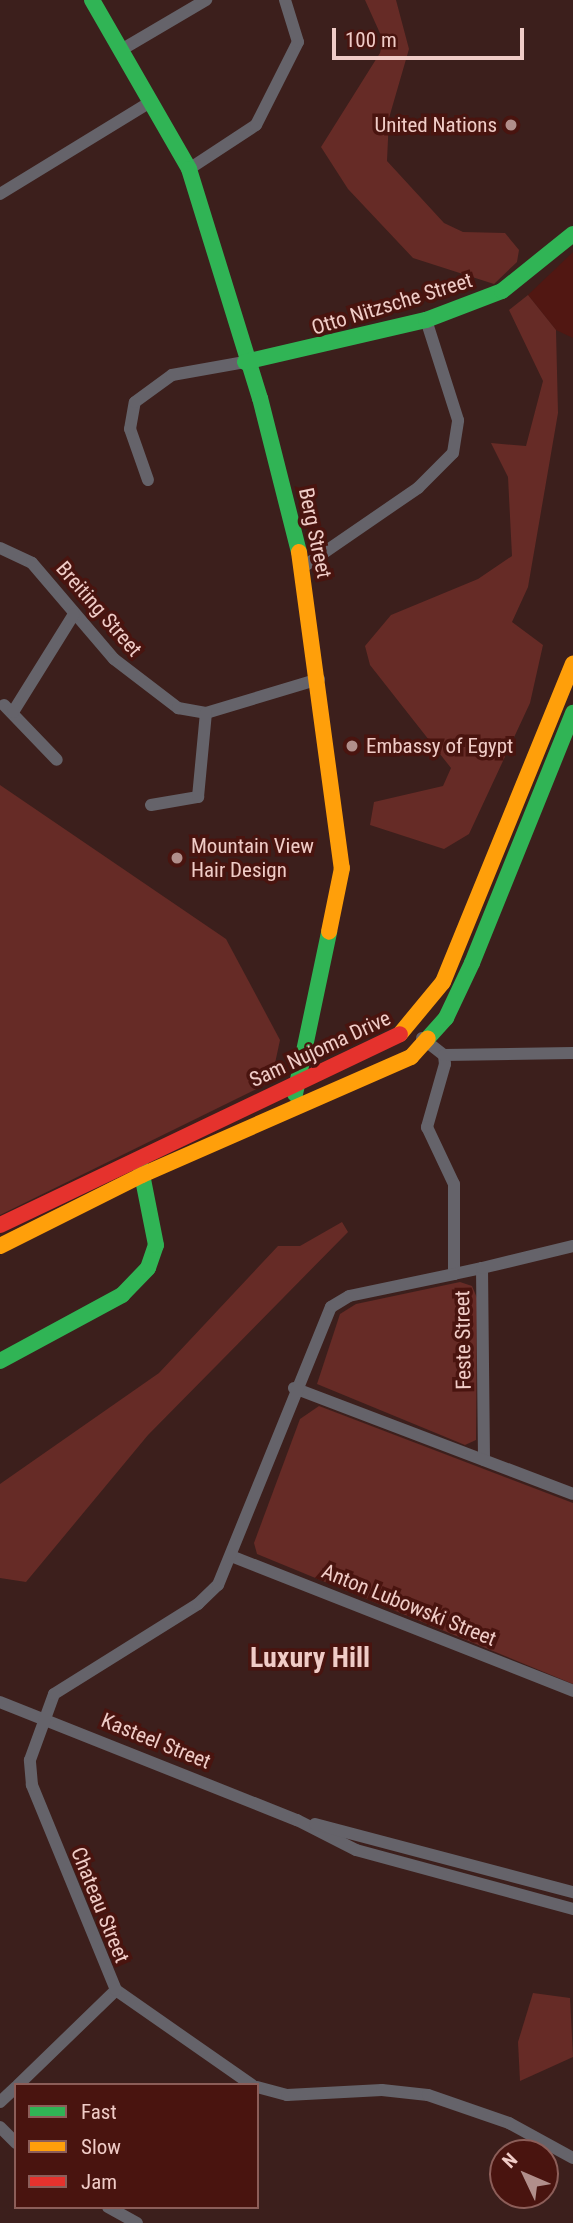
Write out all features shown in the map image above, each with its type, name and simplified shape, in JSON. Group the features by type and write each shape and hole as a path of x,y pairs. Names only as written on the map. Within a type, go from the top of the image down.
{"main road":[{"name":"Berg Street","path":"93,0 189,169 303,567 342,868 296,1084 294,1108"},
{"name":"Otto Nitzsche Street","path":"245,362 426,320 511,286 573,234"},
{"name":"Sam Nujoma Drive","path":"0,1246 296,1084 410,1029 443,982 573,664"},
{"name":"Sam Nujoma Drive","path":"0,1226 140,1167 382,1073 427,1042 472,963 573,713"},
{"path":"0,1361 122,1295 148,1268 156,1245 140,1167"}],"street":[{"path":"121,50 206,0"},
{"path":"189,169 256,125 298,42 285,0"},
{"path":"0,194 150,102"},
{"path":"303,567 418,488 453,453 458,420 426,320"},
{"path":"148,481 129,418 141,395 172,375 245,362"},
{"name":"Breiting Street","path":"0,548 32,563 74,614 151,691 178,708 206,713"},
{"path":"57,760 8,708 74,614"},
{"path":"151,805 198,797 206,713 319,679"},
{"path":"410,1029 443,1055 573,1053"},
{"name":"Feste Street","path":"443,1055 444,1076 427,1127 454,1184 454,1274 482,1268 484,1460"},
{"path":"482,1268 573,1245"},
{"path":"42,1716 61,1687 198,1604 218,1585 294,1388 335,1302 454,1274"},
{"path":"294,1388 573,1494"},
{"name":"Anton Lubowski Street","path":"231,1556 573,1690"},
{"name":"Kasteel Street","path":"0,1702 42,1716 297,1820 356,1850 573,1909"},
{"name":"Chateau Street","path":"42,1716 29,1775 116,1990 249,2083"},
{"name":"Kasteel Street","path":"297,1820 573,1892"},
{"path":"20,2083 116,1990"},
{"path":"259,2088 287,2095 382,2090 428,2095 509,2123 573,2158"},
{"path":"0,2102 14,2089"},
{"path":"0,2127 14,2141"},
{"path":"112,2209 137,2223"}],"shaded area":[{"path":"365,0 396,0 409,49 389,118 387,161 444,223 463,232 505,233 519,250 517,262 494,284 413,258 348,189 321,147 380,53 383,40"},
{"path":"573,252 573,338 556,330 528,295"},
{"path":"528,295 556,330 558,413 528,587 512,622 543,645 530,703 469,834 444,849 370,825 374,802 443,786 451,768 370,665 365,646 391,615 478,579 512,556 508,477 491,443 526,446 543,381 509,310"},
{"path":"0,785 226,939 280,1040 271,1082 0,1215"},
{"path":"342,1222 348,1232 148,1435 26,1582 0,1578 0,1484 159,1373 278,1246 300,1246"},
{"path":"460,1282 472,1286 477,1298 476,1440 465,1445 317,1384 340,1314 356,1304"},
{"path":"319,1406 573,1503 573,1684 257,1554 254,1543 300,1419"},
{"path":"533,1993 570,1998 573,2057 520,2081 518,2042"}],"traffic: fast":[{"path":"92,0 189,169 260,398 299,552"},
{"path":"245,362 426,320 502,291 573,234"},
{"path":"428,1038 446,1018 472,963 573,713"},
{"path":"295,1094 329,932"},
{"path":"0,1361 122,1295 148,1268 156,1245 140,1164"}],"traffic: slow":[{"path":"299,552 342,868 329,932"},
{"path":"400,1034 443,982 573,664"},
{"path":"0,1246 142,1175 411,1057 428,1038"}],"traffic: jam":[{"path":"0,1225 400,1034"}],"place":[{"name":"United Nations","path":"511,125"},
{"name":"Embassy of Egypt","path":"352,746"},
{"name":"Mountain View Hair Design","path":"177,858"}],"district":[{"name":"Luxury Hill","path":"310,1658"}]}
